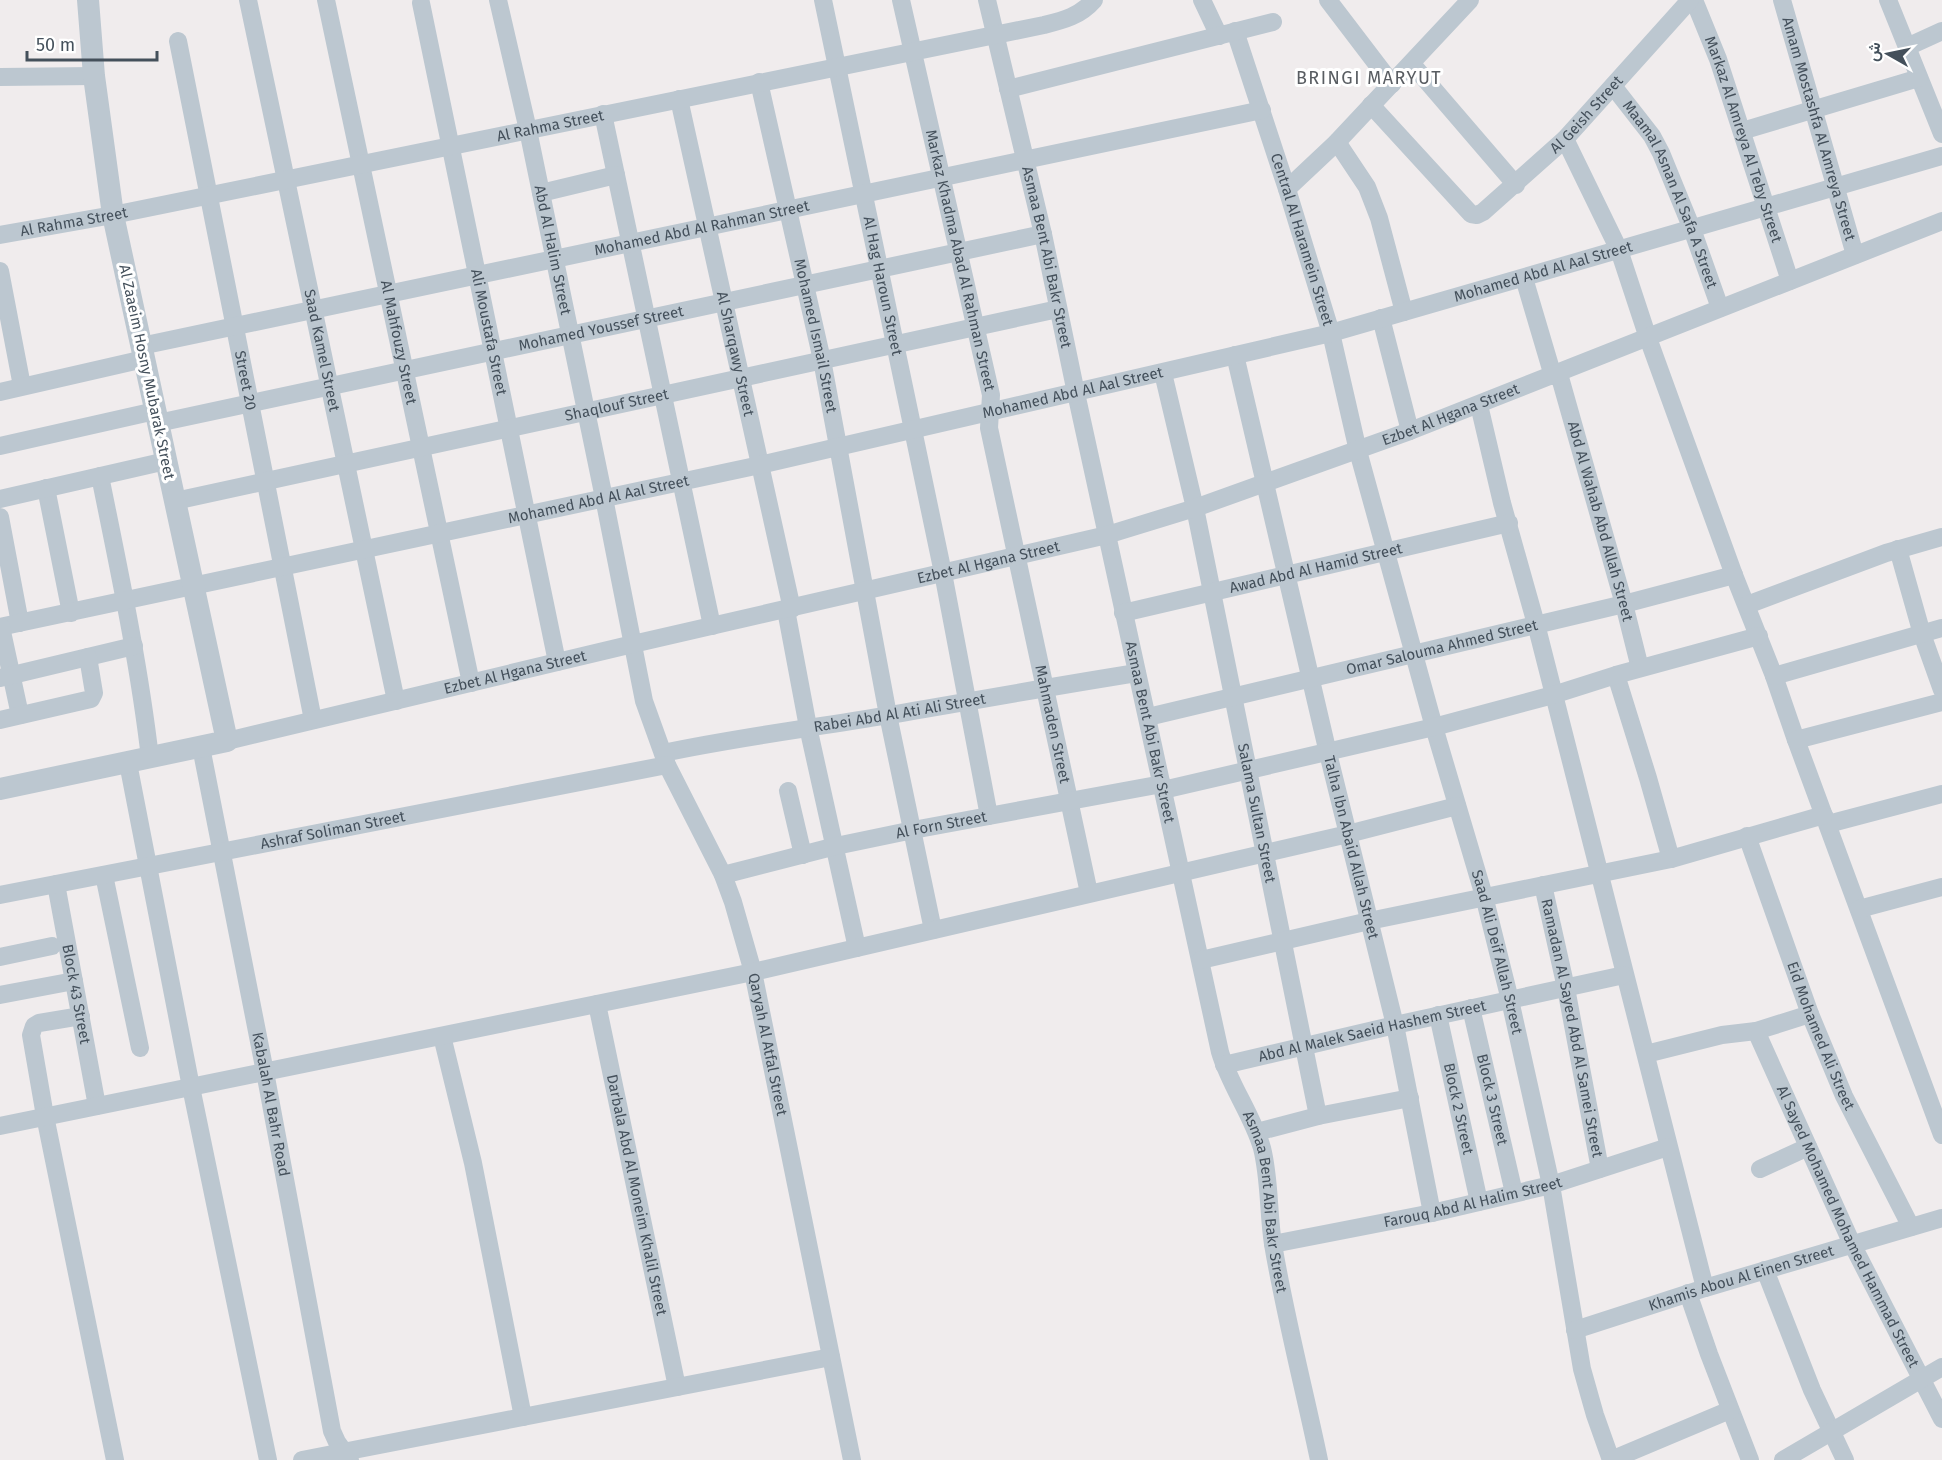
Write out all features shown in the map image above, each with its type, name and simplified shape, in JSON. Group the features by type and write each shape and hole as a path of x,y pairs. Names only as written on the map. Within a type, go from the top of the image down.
{"street":[{"name":"Al Zaaeim Hosny Mubarak Street","path":"88,0 94,76 112,215 227,741"},
{"name":"Saad Kamel Street","path":"248,0 396,701"},
{"name":"Al Mahfouzy Street","path":"326,0 471,683"},
{"name":"Abd Al Halim Street","path":"498,0 528,130 633,644"},
{"name":"Al Hag Haroun Street","path":"823,0 943,573 989,816"},
{"name":"Markaz Khadma Abad Al Rahman Street","path":"901,0 991,395 990,428 1016,556"},
{"name":"Asmaa Bent Abi Bakr Street","path":"987,0 1043,234 1224,1065 1257,1132 1268,1175 1273,1244 1319,1460"},
{"name":"Al Rahma Street","path":"0,236 1044,25 1074,16 1086,9 1094,0"},
{"name":"Central Al Haramein Street","path":"1202,0 1227,34 1262,110 1331,333 1358,451"},
{"path":"1328,0 1392,84"},
{"path":"1287,189 1337,142 1470,0"},
{"name":"Al Geish Street","path":"1371,105 1471,214 1477,215 1516,185 1565,139 1692,0"},
{"name":"Markaz Al Amreya Al Teby Street","path":"1692,0 1718,59 1790,281"},
{"name":"Amam Mostashfa Al Amreya Street","path":"1782,0 1856,255"},
{"path":"1888,0 1941,127"},
{"name":"Ali Moustafa Street","path":"421,3 557,662"},
{"path":"1008,89 1273,22"},
{"path":"1907,47 1942,31"},
{"name":"Street 20","path":"178,41 313,720"},
{"path":"1412,64 1516,185"},
{"path":"0,77 94,76"},
{"path":"1742,131 1919,78"},
{"name":"Mohamed Ismail Street","path":"759,82 822,360 888,715 933,930"},
{"name":"Maamal Asnan Al Safa A Street","path":"1613,86 1652,136 1692,229 1720,308"},
{"name":"Al Sharqawy Street","path":"679,99 760,465 789,609 808,727 857,948"},
{"name":"Mohamed Abd Al Rahman Street","path":"0,392 235,327 1262,110"},
{"path":"603,114 712,626"},
{"path":"1565,139 1619,250 1648,338 1734,575 1774,676 1942,1135"},
{"path":"1337,142 1367,187 1375,207 1404,312"},
{"name":"Mohamed Abd Al Aal Street","path":"1,627 760,465 1331,333 1942,156"},
{"path":"541,193 616,175"},
{"name":"Ezbet Al Hgana Street","path":"0,789 201,747 633,644 1107,535 1195,508 1358,451 1556,375 1942,221"},
{"name":"Mohamed Youssef Street","path":"0,446 157,417 250,404 1043,234"},
{"path":"0,271 22,386"},
{"name":"Abd Al Wahab Abd Allah Street","path":"1524,278 1556,375 1624,604 1640,668"},
{"name":"Shaqlouf Street","path":"175,501 1058,309"},
{"path":"1381,318 1410,431"},
{"name":"Talha Ibn Abaid Allah Street","path":"1235,355 1328,753 1395,1024 1432,1213"},
{"name":"Salama Sultan Street","path":"1163,373 1195,508 1318,1116"},
{"path":"1479,405 1598,875 1646,1054 1668,1147 1697,1291 1730,1410 1750,1460"},
{"name":"Saad Ali Deif Allah Street","path":"1358,451 1434,727 1484,896 1510,1000 1551,1185 1582,1370 1594,1415 1611,1460"},
{"path":"0,499 166,461"},
{"path":"100,476 126,600 150,758"},
{"path":"46,488 71,613"},
{"path":"0,517 20,623"},
{"name":"Awad Abd Al Hamid Street","path":"1124,613 1509,524"},
{"path":"1747,605 1898,549 1942,537"},
{"path":"1898,549 1922,634 1942,690"},
{"name":"Mahmaden Street","path":"1016,556 1089,893"},
{"name":"Omar Salouma Ahmed Street","path":"1148,717 1624,604 1734,575"},
{"path":"1,627 6,676 20,715"},
{"path":"1774,676 1942,628"},
{"name":"Al Forn Street","path":"723,875 836,846 913,830 1069,801 1163,787 1328,753 1553,695 1640,668 1759,636"},
{"name":"Qaryah Al Atfal Street","path":"633,644 644,701 665,759 723,875 734,902 753,972 852,1460"},
{"path":"6,676 134,646"},
{"path":"0,720 91,699 94,693 88,657"},
{"name":"Rabei Abd Al Ati Ali Street","path":"665,759 730,739 1137,673"},
{"path":"1616,675 1671,858"},
{"path":"1796,740 1942,702"},
{"name":"Kabalah Al Bahr Road","path":"201,747 332,1431 346,1456"},
{"name":"Ashraf Soliman Street","path":"0,895 221,852 665,759"},
{"path":"128,763 191,1087 268,1460"},
{"path":"788,791 803,855"},
{"path":"1201,960 1484,896 1598,875 1671,858 1747,836 1942,794"},
{"path":"0,1126 753,972 1348,834 1457,806"},
{"name":"Eid Mohamed Ali Street","path":"1747,836 1810,1014 1844,1095 1911,1227"},
{"path":"104,875 140,1048"},
{"name":"Block 43 Street","path":"56,884 98,1106"},
{"name":"Ramadan Al Sayed Abd Al Samei Street","path":"1543,885 1566,988 1600,1169"},
{"path":"1859,909 1942,887"},
{"path":"0,957 52,946"},
{"name":"Abd Al Malek Saeid Hashem Street","path":"1224,1065 1395,1024 1624,975"},
{"path":"0,995 74,981"},
{"name":"Darbala Abd Al Moneim Khalil Street","path":"597,1004 676,1387"},
{"name":"Block 3 Street","path":"1471,1008 1514,1193"},
{"path":"1646,1054 1722,1035 1756,1031 1810,1014"},
{"name":"Block 2 Street","path":"1438,1015 1479,1202"},
{"path":"81,1016 39,1023 30,1035 115,1460"},
{"name":"Al Sayed Mohamed Mohamed Hammad Street","path":"1756,1031 1852,1244 1942,1419"},
{"path":"442,1036 473,1163 523,1417"},
{"path":"1257,1132 1318,1116 1410,1098"},
{"name":"Farouq Abd Al Halim Street","path":"1273,1244 1432,1213 1551,1185 1668,1147"},
{"path":"1760,1169 1808,1147"},
{"name":"Khamis Abou Al Einen Street","path":"1575,1330 1765,1270 1942,1218"},
{"path":"1765,1270 1795,1350 1845,1460"},
{"path":"302,1460 346,1456 523,1417 831,1357"},
{"path":"1783,1460 1942,1367"},
{"path":"1611,1460 1730,1410"}],"district":[{"name":"BRINGI MARYUT","path":"1369,78"}]}
